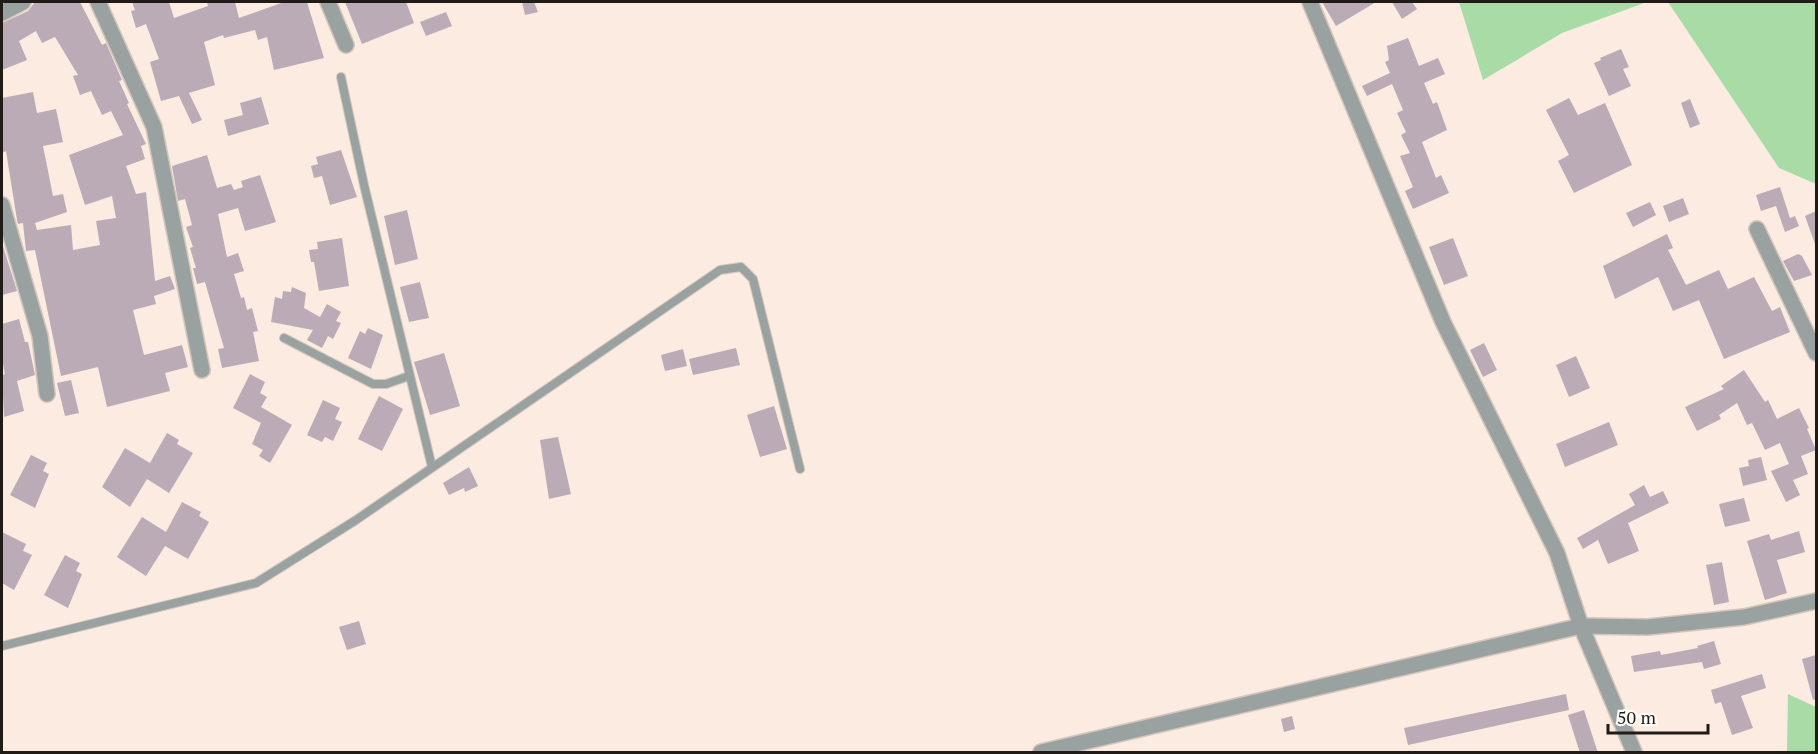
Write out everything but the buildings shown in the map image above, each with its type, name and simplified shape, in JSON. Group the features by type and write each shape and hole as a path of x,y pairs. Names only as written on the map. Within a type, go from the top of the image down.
{"street":[{"path":"2,13 23,2"},
{"path":"98,2 154,128 202,370"},
{"path":"328,2 346,45"},
{"path":"1310,2 1443,322 1557,553 1581,626 1634,753"},
{"path":"2,205 40,336 47,394"},
{"path":"1757,229 1815,345"},
{"path":"1041,753 1581,626 1648,627 1712,621 1744,617 1816,601"}],"lane":[{"path":"341,77 432,467"},
{"path":"2,646 256,583 432,467 720,270 741,267 753,279 800,469"},
{"path":"284,338 373,384 386,384 409,376"}],"green space":[{"path":"1459,2 1647,2 1562,33 1483,80"},
{"path":"1668,2 1816,2 1816,184 1779,168"},
{"path":"1788,694 1816,707 1816,752 1787,752"}]}
